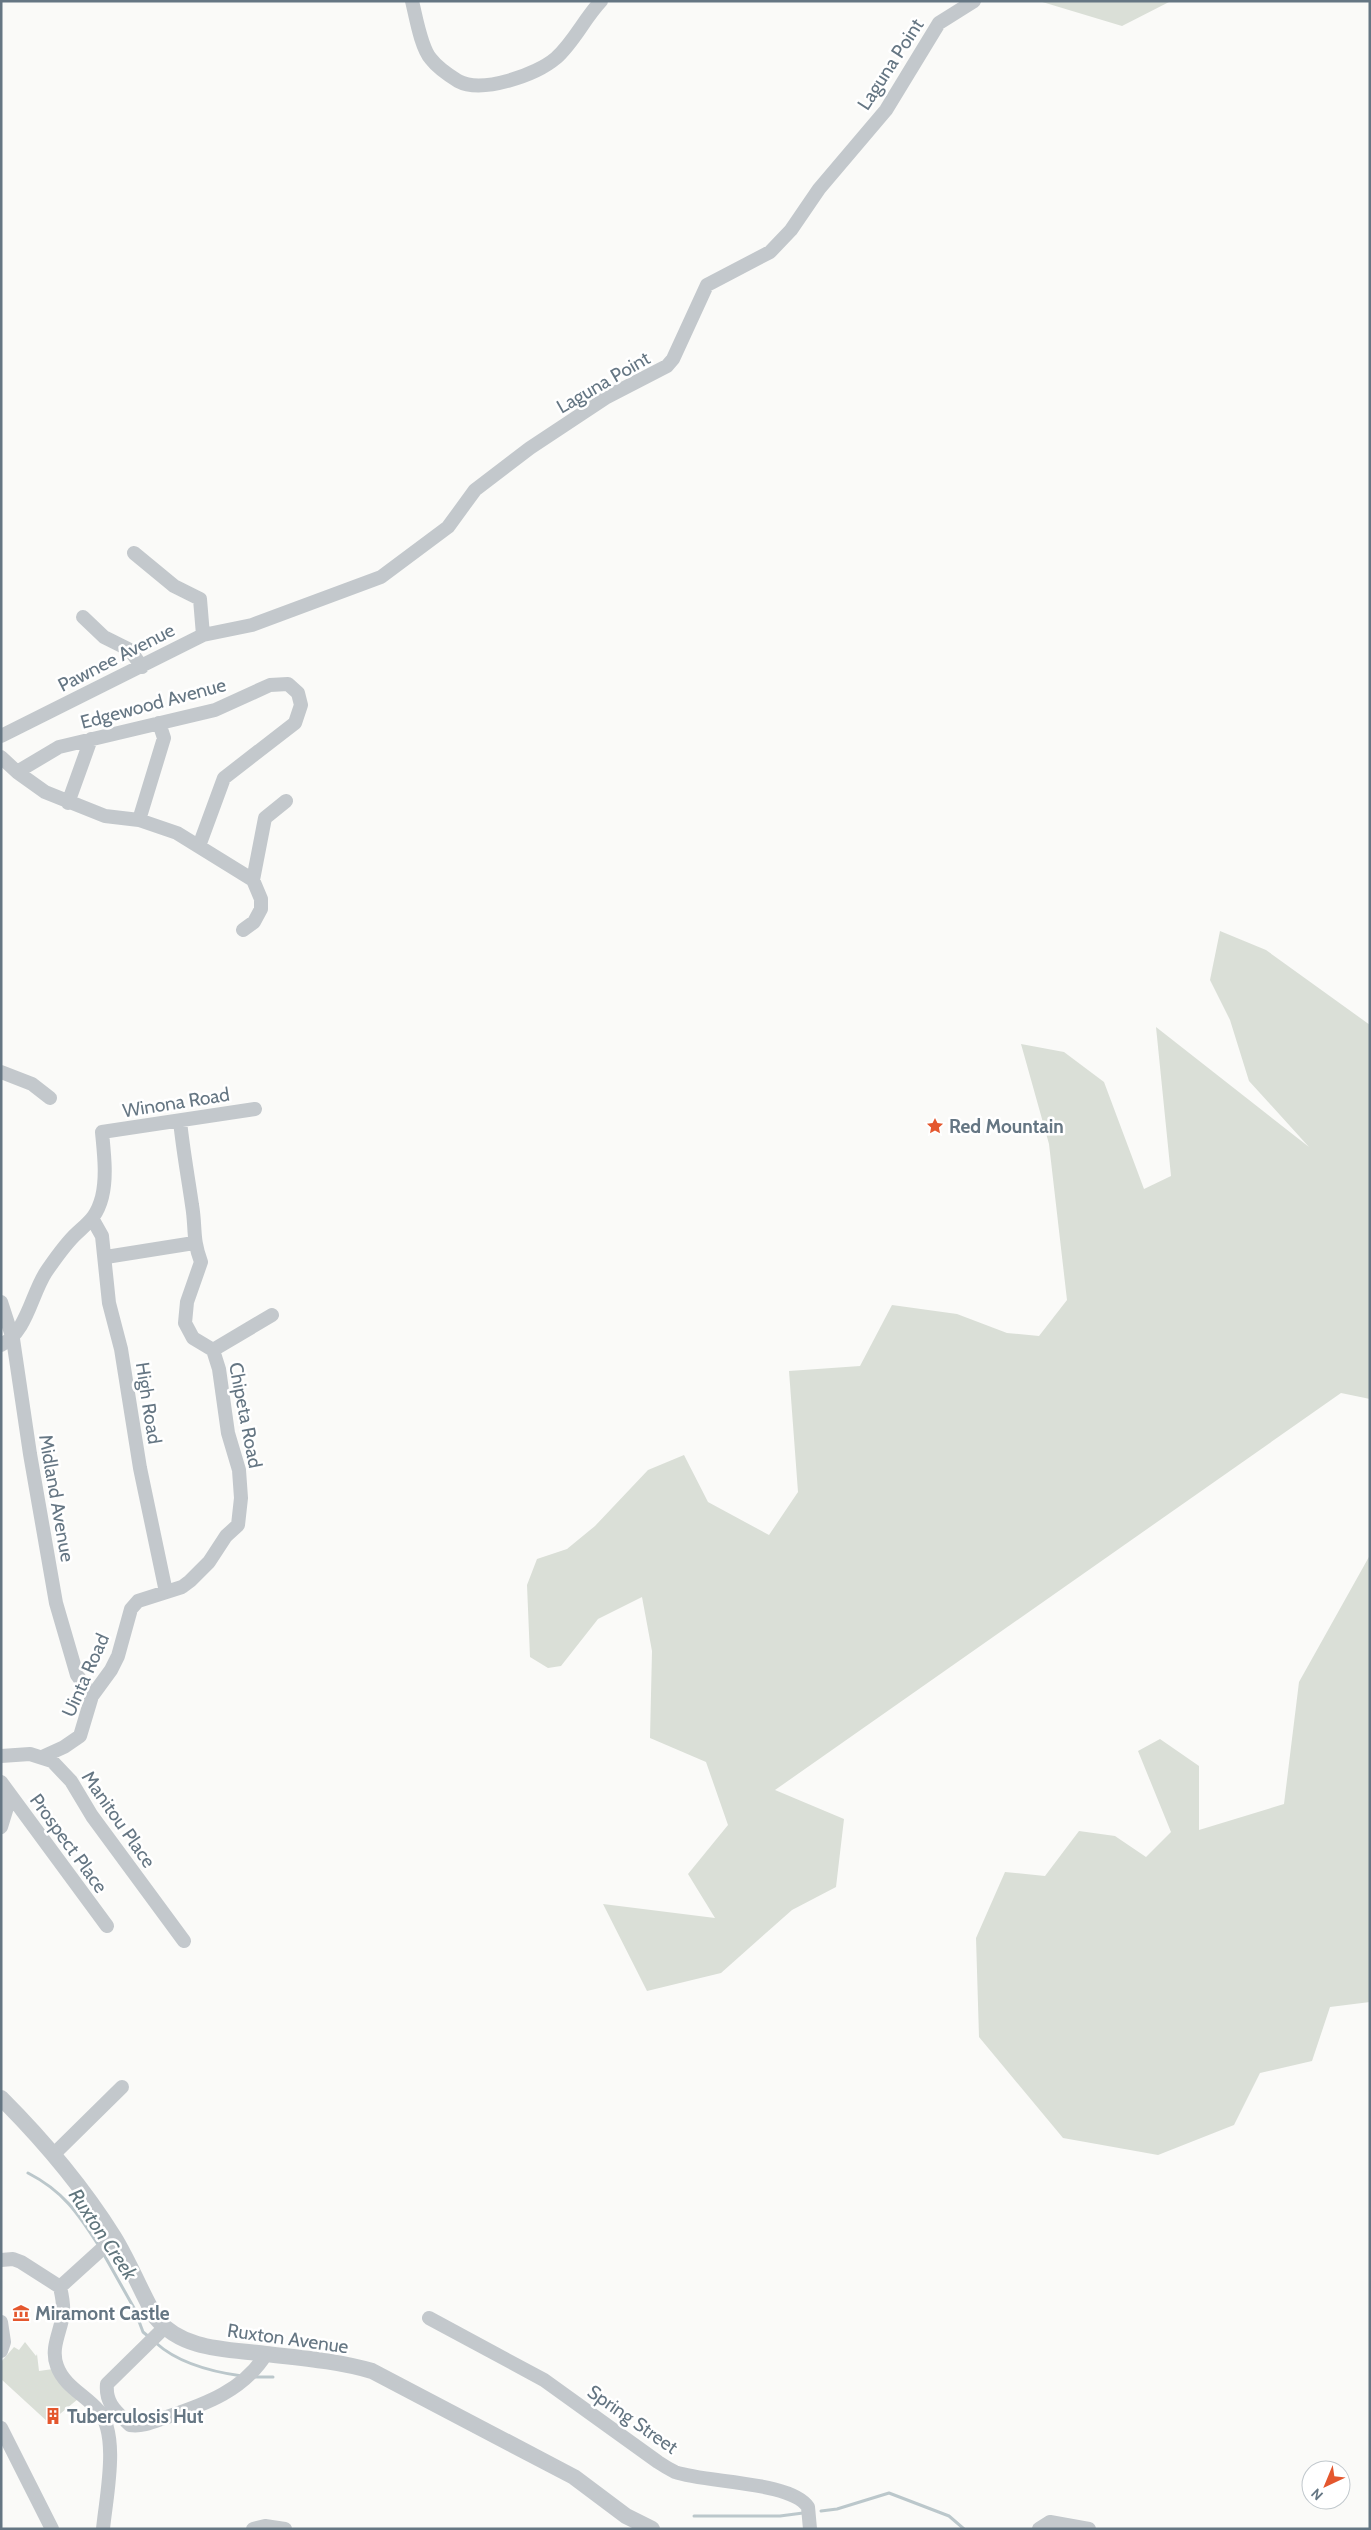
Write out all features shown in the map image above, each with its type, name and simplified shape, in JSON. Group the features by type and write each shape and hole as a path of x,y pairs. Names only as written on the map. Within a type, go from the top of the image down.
{"street":[{"path":"412,1 420,35 430,59 459,82 482,86 529,75 555,59 574,38 601,1"},
{"name":"Laguna Point","path":"252,625 381,577 448,527 475,490 530,448 607,397 667,366 673,359 707,285 770,252 791,230 818,189 886,110 939,23 974,1"},
{"path":"134,553 174,586 200,599 202,635"},
{"path":"83,617 104,637 130,650 142,667"},
{"name":"Pawnee Avenue","path":"1,736 142,667 202,635 252,625"},
{"name":"Edgewood Avenue","path":"17,772 59,747 215,710 270,685 288,684 298,693 301,706 295,722 224,778 199,846"},
{"path":"139,820 164,738 159,723"},
{"path":"68,803 91,739"},
{"path":"1,757 17,772 45,792 68,803 105,816 139,820 177,833 253,880"},
{"path":"243,930 254,922 261,909 261,899 253,880 265,818 286,801"},
{"path":"1,1072 32,1084 50,1098"},
{"name":"Winona Road","path":"93,1220 102,1198 105,1176 102,1132 255,1109"},
{"name":"Chipeta Road","path":"180,1121 185,1170 193,1207 194,1242 201,1262 187,1302 185,1323 193,1338 213,1350 219,1369 228,1433 239,1470 241,1498 238,1525"},
{"path":"7,1342 45,1274 77,1233 93,1220"},
{"name":"High Road","path":"93,1220 102,1236 106,1257 109,1303 121,1349 140,1468 166,1592"},
{"path":"106,1257 194,1242"},
{"name":"Midland Avenue","path":"1,1302 56,1603 77,1675 92,1696"},
{"path":"213,1350 272,1315"},
{"name":"Uinta Road","path":"42,1757 64,1747 80,1736 92,1696 111,1670 118,1656 130,1609 138,1601 182,1587 200,1573 226,1536 238,1525"},
{"path":"1,1756 30,1754 42,1757"},
{"name":"Manitou Place","path":"42,1757 52,1761 71,1781 92,1816 184,1941"},
{"path":"1,1827 8,1804 5,1788"},
{"name":"Prospect Place","path":"5,1788 22,1807 107,1926"},
{"path":"54,2154 122,2087"},
{"name":"Ruxton Avenue","path":"1,2098 54,2154 105,2246 150,2308 160,2331 201,2345 361,2368 385,2377 574,2477 626,2516 652,2529"},
{"path":"60,2287 105,2246"},
{"path":"1,2260 13,2259 22,2262 60,2287 64,2304 56,2347 56,2365 65,2380 98,2410 104,2418 109,2432 110,2441 103,2529"},
{"name":"Spring Street","path":"429,2318 544,2380 651,2457 676,2472 800,2498 808,2507 810,2529"},
{"path":"1,2322 4,2329 1,2351"},
{"path":"160,2331 107,2384 107,2398 110,2405 130,2425 136,2426 208,2403 247,2378 266,2354"},
{"path":"1,2428 52,2529"},
{"path":"1039,2529 1050,2522 1089,2529"},
{"path":"253,2529 265,2526 285,2529"}],"shaded area":[{"path":"1039,1 1171,1 1122,26"},
{"path":"1220,931 1266,950 1370,1025 1370,1399 1341,1393 775,1790 844,1819 836,1887 792,1910 721,1973 647,1991 603,1904 715,1918 688,1874 728,1825 706,1762 650,1738 652,1651 642,1597 598,1619 561,1666 548,1668 530,1657 527,1585 537,1559 567,1549 595,1526 648,1470 684,1455 708,1502 769,1535 798,1492 789,1371 860,1366 892,1305 957,1314 1007,1333 1039,1336 1067,1300 1049,1144 1021,1044 1064,1052 1104,1082 1144,1189 1171,1176 1156,1027 1309,1147 1249,1081 1230,1020 1210,980"},
{"path":"1370,1555 1370,2002 1330,2007 1312,2061 1260,2073 1234,2125 1158,2155 1063,2138 979,2037 976,1938 1005,1872 1045,1876 1079,1831 1115,1836 1146,1857 1171,1832 1138,1751 1160,1739 1199,1766 1199,1830 1284,1804 1299,1682"},
{"path":"25,2342 36,2356 37,2354 39,2371 53,2369 78,2399 49,2423 1,2379 1,2362 14,2347 19,2350"}],"waterway":[{"name":"Ruxton Creek","path":"28,2173 51,2187 69,2204 99,2246"},
{"name":"Ruxton Creek","path":"103,2253 134,2308 143,2332 149,2337"},
{"name":"Ruxton Creek","path":"156,2343 175,2356 196,2366 242,2376"},
{"name":"Ruxton Creek","path":"253,2377 273,2377"},
{"name":"Ruxton Creek","path":"821,2511 837,2509 889,2493 949,2516 964,2529"},
{"name":"Ruxton Creek","path":"694,2516 780,2516 803,2513"}],"place":[{"name":"Red Mountain","path":"935,1126"},
{"name":"Miramont Castle","path":"21,2313"},
{"name":"Tuberculosis Hut","path":"53,2416"}]}
